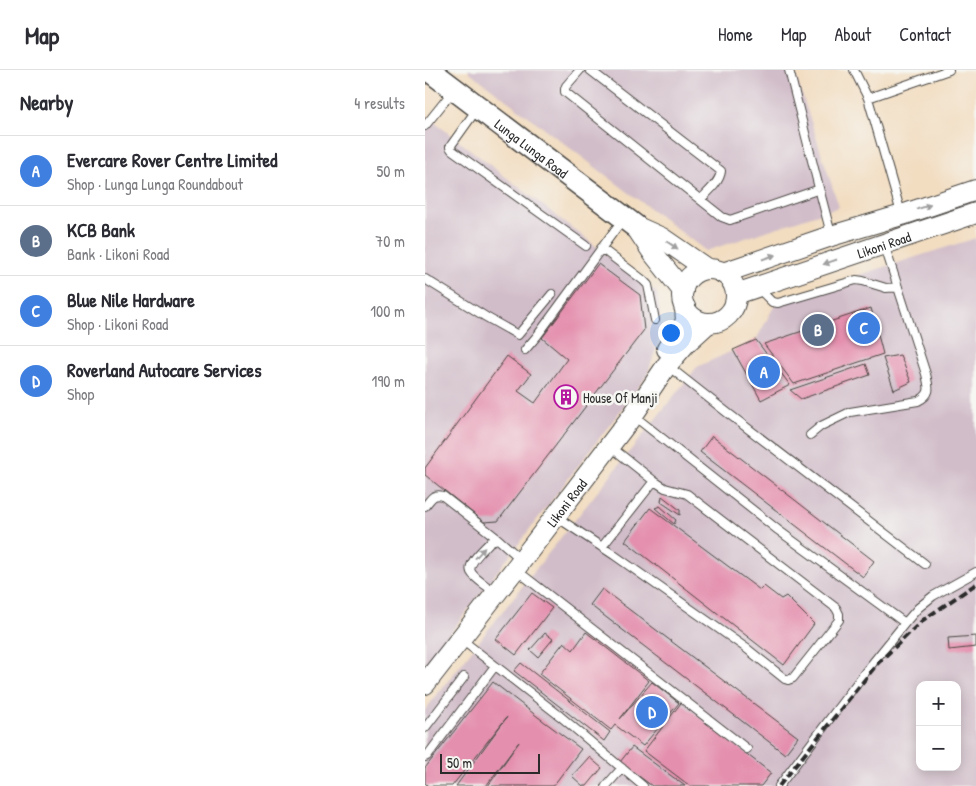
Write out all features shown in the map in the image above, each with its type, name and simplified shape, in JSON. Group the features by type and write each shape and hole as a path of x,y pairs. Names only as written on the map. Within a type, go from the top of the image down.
{"main road":[{"name":"Lunga Lunga Road","path":"429,70 629,221"}],"street":[{"path":"715,271 730,279 734,286 736,294 733,309 728,315 715,322 697,320 691,316 684,299 686,283 691,276 699,271 715,271 976,190"},
{"name":"Likoni Road","path":"736,294 976,213"},
{"name":"Lunga Lunga Road","path":"629,221 662,238 715,271"},
{"name":"Lunga Lunga Road","path":"629,221 684,299"},
{"name":"Likoni Road","path":"425,684 460,639 637,393 685,322 684,299"},
{"name":"Likoni Road","path":"425,672 489,588 555,516 633,415 667,365 707,322"}],"lane":[{"path":"580,70 566,86 565,92 723,217 730,220 817,190 820,192"},
{"path":"590,70 721,171 719,179 701,199"},
{"path":"789,70 831,236"},
{"path":"854,70 868,98 902,214"},
{"path":"868,98 949,70"},
{"path":"425,126 455,89"},
{"path":"479,108 452,144 452,150 586,246"},
{"path":"525,350 601,248 629,221"},
{"path":"810,434 821,426 850,412 918,401 928,393 929,388 926,374 884,244"},
{"path":"601,248 648,285 655,320"},
{"path":"425,279 486,318 518,335 552,294"},
{"path":"757,287 772,302 778,303 856,280 886,288 898,287"},
{"path":"667,365 925,564"},
{"path":"633,415 778,530 905,623"},
{"path":"555,516 745,648 785,679 793,678 839,620 836,608 687,494 665,488 609,445"},
{"path":"602,547 654,481"},
{"path":"425,506 433,496 438,494 443,496 498,539 515,561 747,748"},
{"path":"489,588 472,573 470,568 471,563 490,542 498,539"},
{"path":"779,786 863,674 918,608 933,596 976,572"},
{"path":"460,639 560,716 643,786"},
{"path":"425,757 495,666"},
{"path":"425,728 464,677"},
{"path":"606,786 621,768"}],"shaded area":[{"path":"467,70 794,70 839,207 706,251"},
{"path":"425,115 657,293 662,331 647,376 425,666"},
{"path":"976,238 976,786 425,786 425,710 697,367 756,340 777,301"}],"building":[{"name":"House Of Manji","path":"598,264 640,295 644,330 498,521 484,522 425,475 425,468 507,356 531,374 518,391 535,403 567,359 542,338"},
{"path":"871,308 883,354 794,384 764,344"},
{"path":"756,340 790,385 761,400 733,350"},
{"path":"900,355 911,382 894,390 883,358"},
{"path":"866,364 870,375 801,399 790,390"},
{"path":"712,436 874,561 863,577 700,452"},
{"path":"662,496 680,510 680,515 661,502"},
{"path":"660,506 676,520 674,524 655,508"},
{"path":"650,508 760,590 764,586 781,599 786,596 814,624 784,665 625,541"},
{"path":"602,589 798,737 785,754 590,605"},
{"path":"532,593 552,608 516,655 496,639"},
{"path":"586,632 649,681 620,719 652,682 679,703 643,746 615,725 611,730 539,674 564,642 573,650"},
{"path":"545,633 553,639 538,657 530,650"},
{"path":"976,636 976,647 949,650 948,638"},
{"path":"521,663 610,732 604,741 514,671"},
{"path":"493,682 581,749 553,786 488,786 519,742 486,786 456,786 507,717 452,786 428,786 425,783 425,768"},
{"path":"681,703 771,773 761,786 690,786 644,751"},
{"path":"632,747 685,786 652,786 620,762"},
{"path":"589,757 602,768 587,786 583,786 572,776"}],"railway":[{"path":"779,786 878,663 923,620 976,584"}],"place":[{"name":"Blue Nile Hardware","path":"864,328"},
{"name":"KCB Bank","path":"818,330"},
{"name":"Evercare Rover Centre Limited","path":"764,372"},
{"name":"House Of Manji","path":"566,397"},
{"name":"Roverland Autocare Services","path":"652,712"}]}
